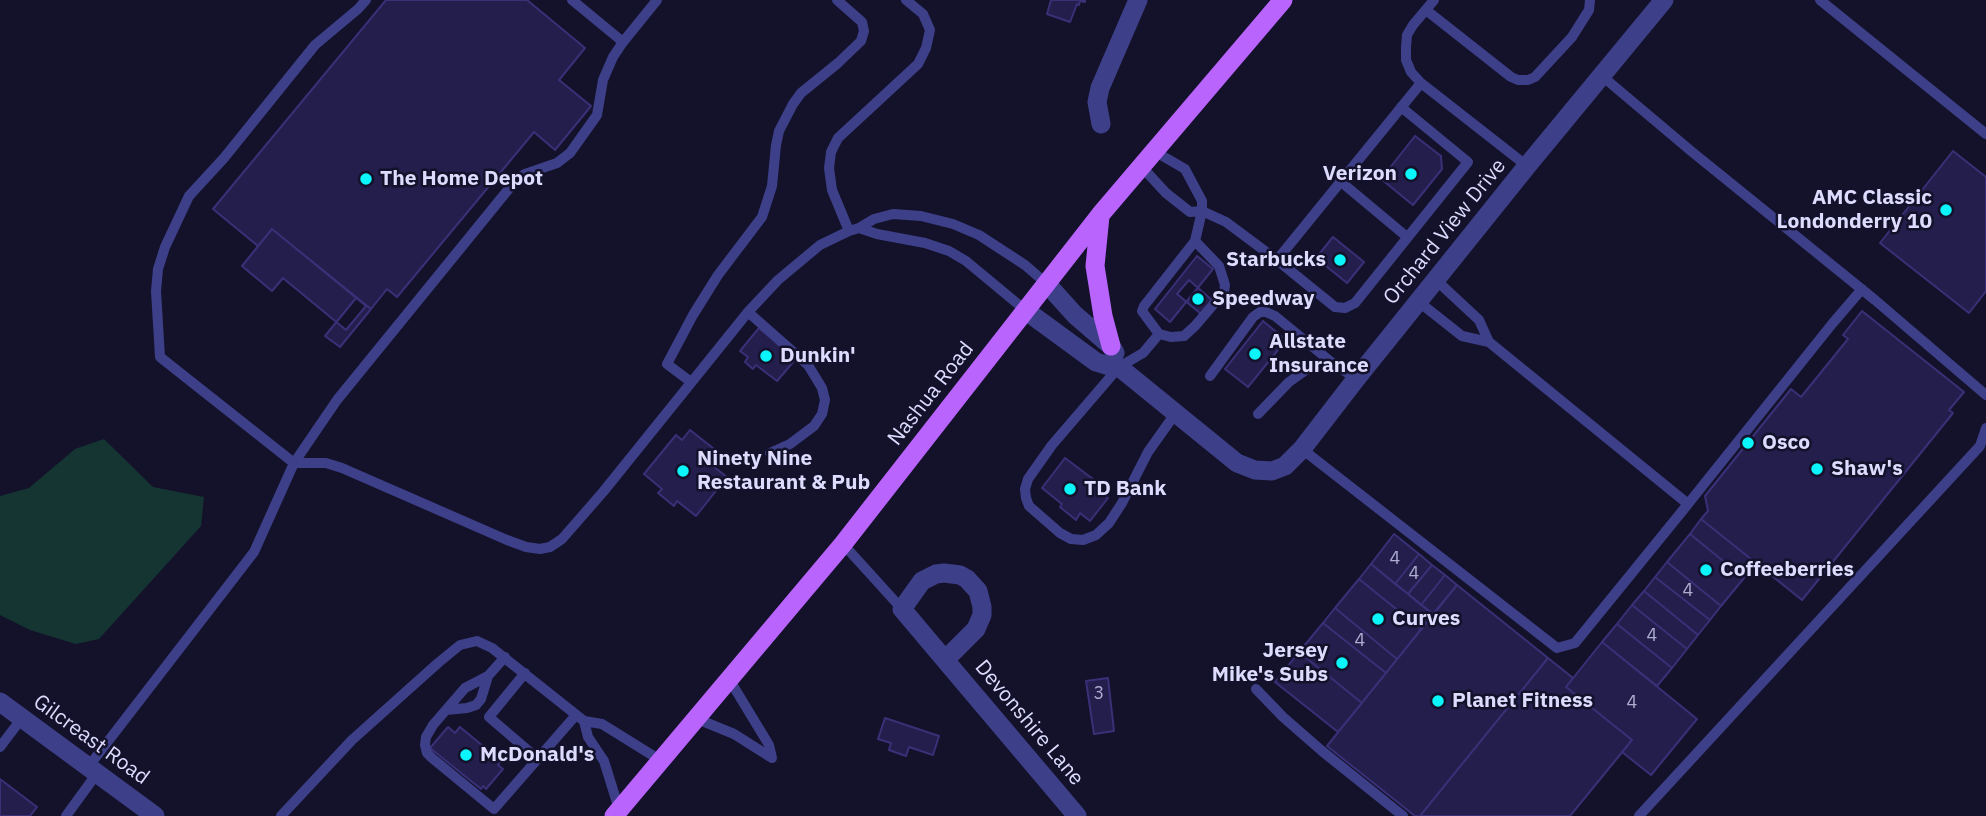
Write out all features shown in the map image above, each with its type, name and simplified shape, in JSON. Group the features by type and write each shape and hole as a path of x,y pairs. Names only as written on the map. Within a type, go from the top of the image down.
{"main road":[{"name":"Nashua Road","path":"617,812 844,544 1100,215 1283,0"},
{"path":"1100,215 1095,266 1111,346"}],"street":[{"path":"1101,124 1097,102 1100,88 1138,0"},
{"name":"Orchard View Drive","path":"1025,310 1096,362 1119,367 1237,463 1255,470 1272,471 1285,466 1302,449 1527,166 1664,0"},
{"name":"Orchard View Drive","path":"1048,284 1075,315 1111,346 1119,367"},
{"name":"Devonshire Lane","path":"945,660 972,635 982,615 981,599 973,585 960,575 944,573 922,581 902,609 945,660 1077,816"},
{"name":"Gilcreast Road","path":"0,702 155,816"}],"lane":[{"path":"366,0 315,45 224,159 189,196 165,247 158,269 156,290 160,357 294,463 326,463 342,468 507,540 526,547 551,547 562,539 603,492 748,312 778,279 820,246 874,219 893,214 921,216 953,224 979,235 1025,265 1048,284"},
{"path":"572,0 623,42"},
{"path":"66,816 93,769 254,552 294,463 337,400 516,180 557,163 570,153 597,115 603,80 613,57 657,0"},
{"path":"691,382 667,364 718,275 762,217 772,186 779,131 801,93 861,41 864,31 862,22 837,0"},
{"path":"854,230 832,190 828,168 831,152 838,138 918,64 926,48 930,30 923,14 906,0"},
{"path":"1434,0 1413,24 1408,34 1406,60 1411,72 1421,83 1527,166"},
{"path":"1426,10 1511,77 1528,80 1535,77 1572,37 1589,10 1590,0"},
{"path":"1820,0 1986,134"},
{"path":"1602,76 1862,289 1986,395"},
{"path":"1277,260 1421,83"},
{"path":"1148,158 1166,193 1190,212 1202,211 1226,222 1335,307 1345,308 1354,303 1468,162 1401,107"},
{"path":"1148,158 1185,169 1202,201 1195,241 1142,311 1159,334 1184,336 1224,292 1225,285 1219,266 1195,241"},
{"path":"1340,181 1407,237"},
{"path":"854,230 925,243 948,251 966,261 1025,310"},
{"path":"1436,281 1479,320 1489,342"},
{"path":"1302,449 1557,648 1574,643 1862,289"},
{"path":"1419,302 1462,335 1489,342 1688,504"},
{"path":"748,312 808,365 822,388 825,400 822,414 814,426 790,444 770,453"},
{"path":"1210,376 1253,317 1260,312 1266,312 1275,316 1356,379"},
{"path":"1159,334 1143,353 1119,367 1052,445 1028,478 1025,489 1029,506 1071,539 1083,540 1096,534 1109,523 1148,452 1175,414"},
{"path":"1258,414 1289,382 1306,370 1330,361"},
{"path":"1639,816 1980,446 1986,428"},
{"name":"Devonshire Lane","path":"844,544 902,609"},
{"path":"281,816 352,740 460,645 477,641 505,657 580,718 602,724 660,760"},
{"path":"505,657 488,676 465,688 426,737 427,753 494,809 538,758 580,718"},
{"path":"525,673 489,716 538,758"},
{"path":"446,710 476,705 481,699 488,676"},
{"path":"695,718 734,734 772,758 769,746 729,678"},
{"path":"1256,689 1283,717 1403,816"},
{"path":"0,747 22,718"},
{"path":"580,718 588,737 604,761 617,812"}],"green space":[{"path":"104,439 153,487 204,497 201,526 99,639 76,644 30,630 0,615 0,496 29,488 75,449"}],"building":[{"name":"The Home Depot","path":"386,0 527,0 585,48 559,80 591,106 555,150 534,132 397,297 387,289 371,309 272,229 258,246 213,209"},
{"path":"1051,0 1085,0 1085,2 1080,1 1079,5 1077,4 1070,22 1047,14"},
{"name":"Verizon","path":"1415,136 1441,156 1442,169 1413,205 1381,179"},
{"name":"AMC Classic Londonderry 10","path":"1953,151 1986,177 1986,291 1969,313 1880,243"},
{"path":"272,229 366,306 346,330 283,278 272,291 242,266"},
{"name":"Starbucks","path":"1333,237 1364,262 1347,283 1316,258"},
{"path":"1197,256 1213,269 1170,322 1155,309"},
{"path":"1189,280 1213,301 1201,314 1177,294"},
{"path":"356,298 371,309 340,347 325,336"},
{"name":"Shaw's","path":"1862,311 1964,392 1949,410 1953,413 1802,600 1701,519 1708,511 1705,496 1791,389 1801,397 1848,339 1843,335"},
{"name":"Allstate Insurance","path":"1263,321 1286,340 1248,387 1225,369"},
{"name":"Dunkin'","path":"759,328 794,361 777,381 756,365 753,369 745,362 748,357 740,351"},
{"name":"Ninety Nine Restaurant & Pub","path":"690,430 723,456 714,467 727,477 696,516 677,501 674,506 658,493 662,489 644,474 676,435 682,440"},
{"name":"TD Bank","path":"1065,458 1101,485 1097,490 1108,498 1090,521 1080,513 1076,520 1042,488"},
{"path":"1701,519 1756,563 1744,578 1690,534"},
{"path":"1394,534 1419,554 1395,584 1371,564"},
{"name":"Coffeeberries","path":"1690,534 1744,578 1721,606 1667,562"},
{"path":"1419,554 1432,565 1408,594 1395,584"},
{"path":"1667,562 1721,606 1710,620 1655,577"},
{"path":"1371,564 1433,614 1421,629 1359,579"},
{"path":"1432,565 1445,575 1421,605 1408,594"},
{"path":"1445,575 1457,585 1433,614 1421,605"},
{"path":"1655,577 1710,620 1698,635 1644,591"},
{"name":"Curves","path":"1359,579 1421,629 1397,659 1335,608"},
{"path":"1457,585 1548,658 1420,816 1415,816 1327,746"},
{"path":"1644,591 1698,635 1687,649 1632,605"},
{"path":"1632,605 1687,649 1672,668 1617,624"},
{"path":"1335,608 1397,659 1386,673 1323,623"},
{"name":"Jersey Mike's Subs","path":"1323,623 1386,673 1362,703 1299,652"},
{"path":"1617,624 1672,668 1657,686 1602,642"},
{"path":"1602,642 1697,719 1651,775 1622,752 1632,740 1566,687"},
{"path":"1299,652 1362,703 1338,732 1275,682"},
{"path":"1548,658 1573,678 1566,687 1632,740 1570,816 1420,816"},
{"path":"1108,678 1114,731 1094,734 1086,681"},
{"path":"885,718 939,736 933,755 909,747 906,756 889,750 891,743 878,739"},
{"name":"McDonald's","path":"448,727 455,733 460,727 501,761 498,765 503,769 486,789 483,786 481,789 430,748"},
{"path":"0,779 37,807 30,816 0,816"}],"place":[{"name":"Verizon","path":"1411,174"},
{"name":"The Home Depot","path":"366,179"},
{"name":"AMC Classic Londonderry 10","path":"1946,210"},
{"name":"Starbucks","path":"1340,260"},
{"name":"Speedway","path":"1198,299"},
{"name":"Allstate Insurance","path":"1255,354"},
{"name":"Dunkin'","path":"766,356"},
{"name":"Osco","path":"1748,443"},
{"name":"Shaw's","path":"1817,469"},
{"name":"Ninety Nine Restaurant & Pub","path":"683,471"},
{"name":"TD Bank","path":"1070,489"},
{"name":"Coffeeberries","path":"1706,570"},
{"name":"Curves","path":"1378,619"},
{"name":"Jersey Mike's Subs","path":"1342,663"},
{"name":"Planet Fitness","path":"1438,701"},
{"name":"McDonald's","path":"466,755"}]}
